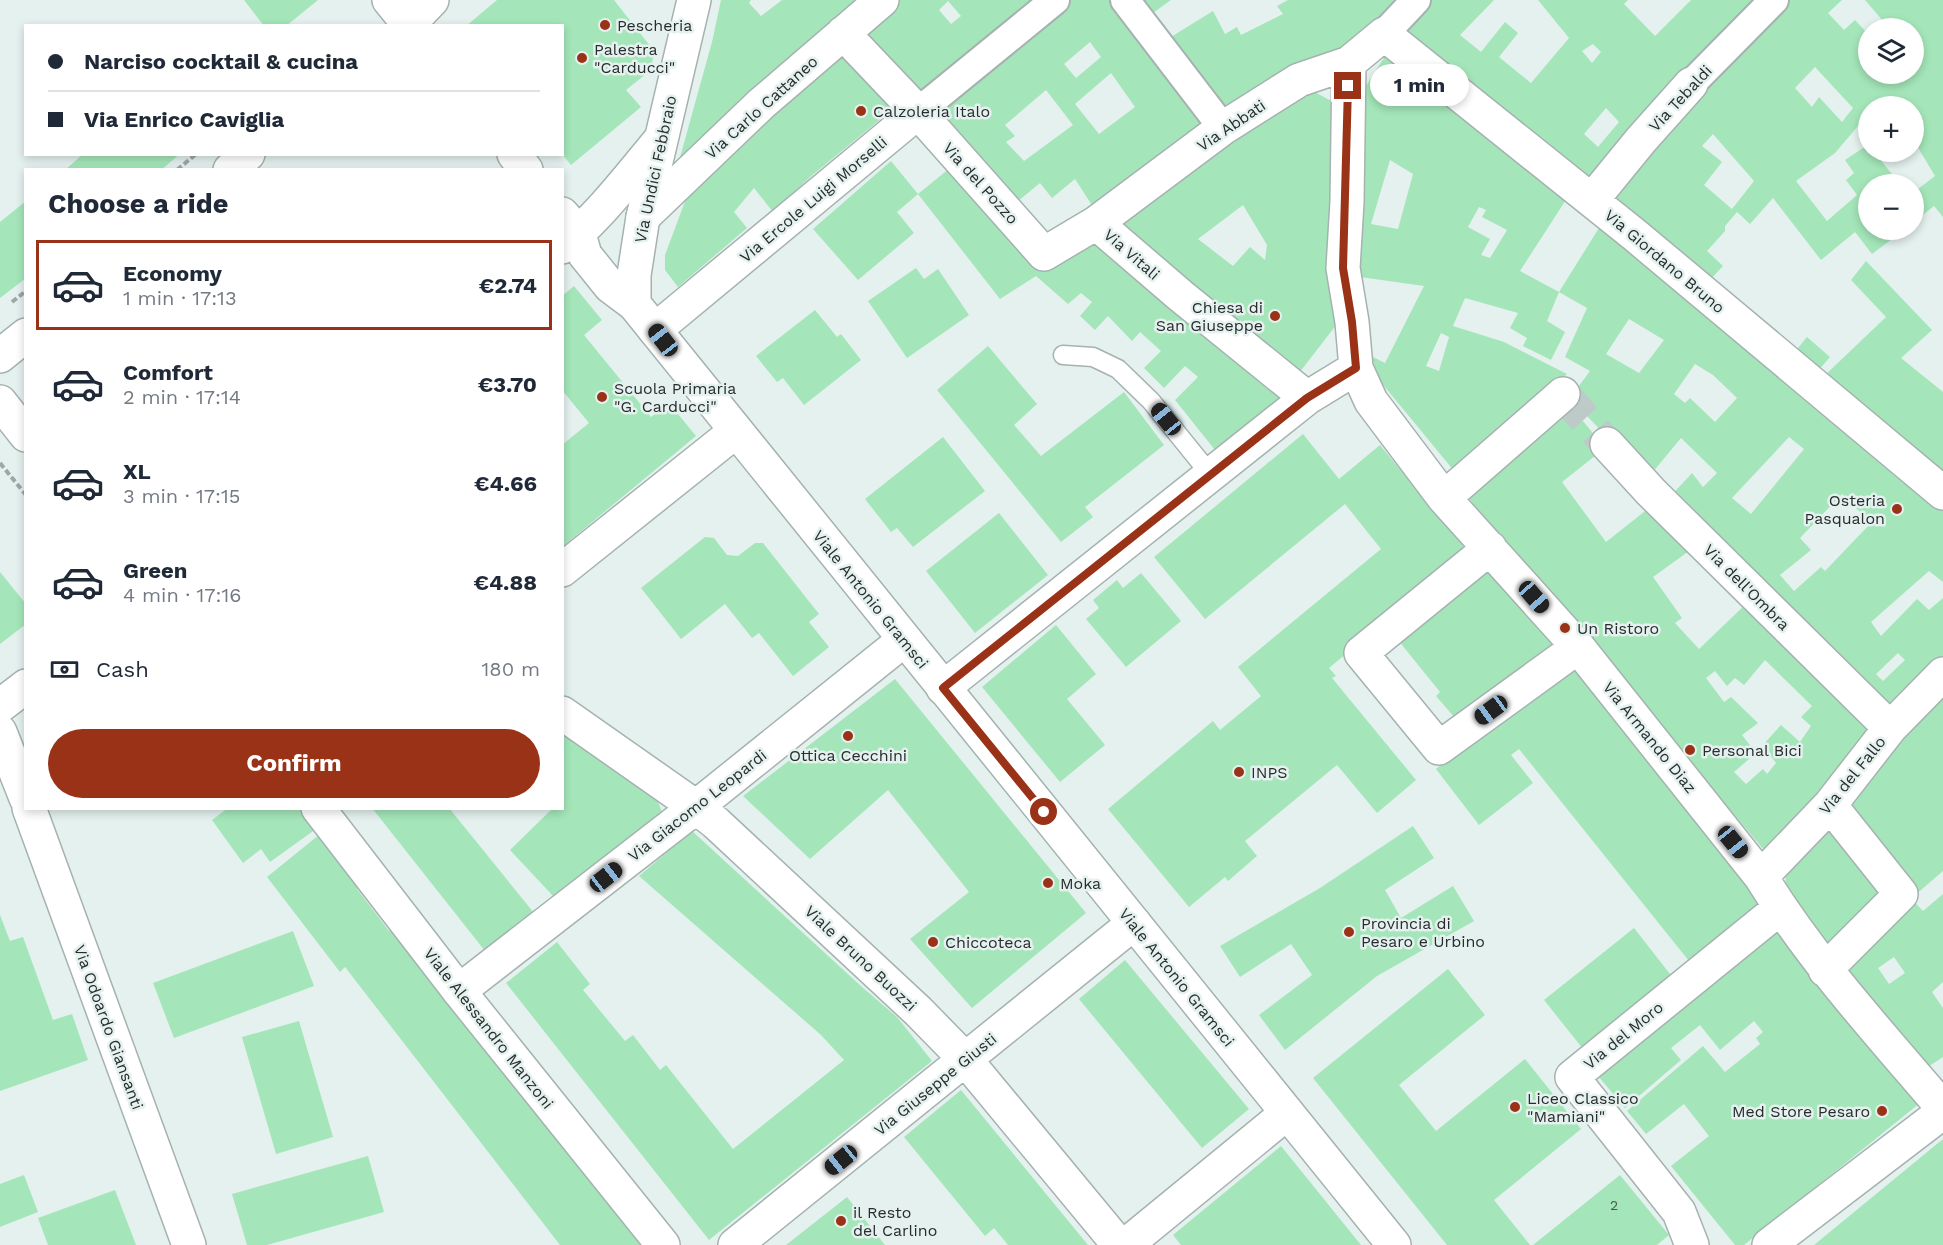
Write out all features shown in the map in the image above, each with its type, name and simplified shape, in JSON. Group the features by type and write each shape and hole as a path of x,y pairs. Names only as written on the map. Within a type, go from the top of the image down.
{"street":[{"path":"403,19 432,0"},
{"name":"Via Undici Febbraio","path":"634,304 634,275 643,217 694,0"},
{"name":"Via Carlo Cattaneo","path":"643,217 762,104 882,0"},
{"name":"Via Ercole Luigi Morselli","path":"655,330 1055,0"},
{"path":"1125,0 1223,128"},
{"name":"Via Abbati","path":"1044,254 1096,223 1223,128 1299,80 1349,63 1384,34 1416,0"},
{"name":"Via Tebaldi","path":"1592,200 1691,84 1773,0"},
{"name":"Via del Pozzo","path":"843,33 918,112 1044,254"},
{"name":"Via Giordano Bruno","path":"1384,34 1592,200 1943,493"},
{"name":"Via Armando Diaz","path":"1349,63 1347,202 1343,268 1352,322 1356,368 1371,401 1444,498 1578,647 1761,877 1780,908 1825,970 1943,1110"},
{"path":"568,232 614,196 660,140"},
{"path":"232,168 246,156"},
{"name":"Via Vitali","path":"1096,223 1181,296 1307,398"},
{"name":"Viale Antonio Gramsci","path":"568,232 610,286 634,304 1394,1245"},
{"path":"0,356 24,337"},
{"path":"943,688 1307,398 1356,368"},
{"path":"1444,498 1563,394"},
{"path":"0,402 24,432"},
{"path":"564,568 736,431"},
{"name":"Via dell'Ombra","path":"1607,444 1651,492 1890,728"},
{"path":"1490,548 1361,653 1439,748 1578,647"},
{"name":"Via Giacomo Leopardi","path":"459,991 696,807 904,640"},
{"name":"Via del Fallo","path":"1761,877 1830,805 1890,728 1943,674"},
{"path":"0,706 24,688"},
{"name":"Viale Bruno Buozzi","path":"564,714 716,823 918,1011 965,1059 1119,1245"},
{"path":"0,732 24,793"},
{"path":"1825,970 1900,894 1830,805"},
{"name":"Via Odoardo Giansanti","path":"30,810 189,1245"},
{"name":"Viale Alessandro Manzoni","path":"320,810 459,991 663,1245"},
{"name":"Via del Moro","path":"1692,1245 1679,1212 1572,1077 1780,908"},
{"name":"Via Giuseppe Giusti","path":"735,1245 1134,923"},
{"path":"1769,1245 1943,1110"},
{"path":"1126,1245 1287,1113"}],"lane":[{"path":"1063,354 1093,357 1118,369 1151,401 1210,474"}],"path":[{"path":"179,168 194,156"},
{"path":"0,463 24,493"}],"building":[{"path":"244,0 318,0 288,24 262,24"},
{"name":"Palestra \"Carducci\"","path":"497,0 614,0 654,51 651,70 626,90 641,107 571,165 564,156 564,24 468,24"},
{"path":"721,0 751,0 749,3 761,16 782,0 871,0 679,161 712,42"},
{"path":"897,0 1041,0 917,105 857,34","holes":["948,1 961,16 951,24 939,10"]},
{"path":"1066,0 1119,0 1215,123 1095,210 1075,179 1052,198 1040,183 1011,207 932,111","holes":["1090,42 1101,57 1076,78 1064,64","1111,73 1135,107 1099,134 1075,104","1046,90 1073,125 1024,161 1006,142 1015,136 1005,125"]},
{"path":"1134,0 1171,0 1146,18"},
{"path":"1288,0 1403,0 1355,47 1224,118 1166,40 1213,11 1225,34 1237,27 1241,35 1283,14 1277,6"},
{"path":"1432,0 1494,0 1460,35 1481,52 1505,22 1518,33 1499,57 1531,83 1569,38 1538,0 1628,0 1624,4 1655,36 1691,0 1763,0 1592,187 1400,32","holes":["1593,44 1601,52 1592,63 1582,51","1606,108 1619,122 1598,147 1584,134"]},
{"path":"1784,0 1842,0 1828,13 1844,30 1855,20 1858,23 1858,84 1924,84 1924,18 1880,18 1865,0 1943,0 1943,217 1934,206 1924,214 1924,184 1935,176 1924,158 1924,96 1858,96 1858,126 1835,153 1796,181 1827,221 1857,195 1846,180 1854,173 1845,160 1858,151 1858,162 1882,162 1892,174 1858,174 1858,236 1855,232 1821,260 1773,198 1750,224 1737,212 1725,226 1725,231 1707,251 1723,266 1710,280 1609,198","holes":["1815,67 1853,108 1842,122 1819,97 1812,107 1795,88","1713,134 1754,181 1732,209 1704,185 1722,162 1702,146"]},
{"path":"843,46 894,108 810,177 773,212 754,188 734,212 747,228 678,287 665,270 665,255 687,196"},
{"path":"1389,50 1571,192 1520,271 1559,292 1547,321 1565,332 1551,360 1523,346 1527,338 1510,328 1518,313 1465,298 1453,326 1504,342 1567,374 1459,477 1380,381 1371,356 1385,363 1424,286 1353,276 1357,100","holes":["1390,160 1413,174 1398,229 1371,224","1479,207 1486,210 1482,217 1507,230 1490,258 1481,255 1490,239 1468,227","1441,333 1449,337 1439,371 1426,366"]},
{"path":"1305,87 1341,106 1340,320 1296,377 1113,222","holes":["1243,205 1267,245 1265,260 1250,247 1233,266 1198,239"]},
{"path":"81,156 178,156 163,168 67,168"},
{"path":"891,161 918,194 897,212 914,233 858,280 813,229"},
{"path":"956,163 1044,270 1096,237 1290,396 1219,455 1175,400 1198,377 1185,366 1164,388 1144,368 1161,351 1140,332 1132,341 1108,316 1095,330 1080,316 1092,302 1081,293 1068,304 1036,276 1000,299 918,194"},
{"path":"24,203 24,280 0,298 0,222"},
{"path":"1604,220 1943,507 1943,582 1929,571 1871,622 1881,636 1917,599 1929,610 1943,598 1943,664 1889,721 1667,500 1692,473 1703,487 1717,473 1681,438 1647,479 1570,398 1590,371 1565,357 1587,308 1559,292","holes":["1629,319 1664,340 1639,373 1606,354","1695,364 1713,375 1737,398 1715,422 1690,398 1685,403 1674,394","1789,437 1804,449 1751,514 1732,498","1842,494 1871,523 1825,571 1821,567 1794,591 1780,575 1811,550 1800,538","1898,653 1905,660 1883,681 1876,674"]},
{"path":"1861,240 1891,240 1872,254"},
{"path":"1866,261 1932,330 1901,358 1943,392 1943,475 1822,378 1886,317 1851,280"},
{"path":"916,268 924,279 938,269 969,315 907,358 868,301"},
{"name":"Scuola Primaria \"G. Carducci\"","path":"574,286 602,320 584,335 651,417 669,403 696,436 564,545 564,443 589,423 564,392 564,294"},
{"path":"815,310 837,337 841,334 861,360 804,405 783,378 777,382 756,356"},
{"path":"1807,337 1830,357 1816,373 1793,354"},
{"path":"988,346 1037,404 1014,425 1041,456 1124,392 1164,445 1085,507 1093,517 1061,542 937,390"},
{"path":"1565,399 1605,448 1562,482 1606,542 1654,504 1696,546 1653,577 1682,618 1675,623 1699,649 1749,601 1882,726 1770,857 1488,524 1461,487","holes":["1765,660 1812,706 1801,717 1811,726 1800,742 1781,725 1763,745 1776,763 1767,774 1763,769 1746,784 1734,772 1756,753 1742,735 1758,723 1731,697 1724,702 1706,678 1715,671 1727,686 1735,678 1744,685"]},
{"path":"1303,434 1339,479 1380,445 1468,552 1329,668 1336,676 1332,678 1416,780 1377,813 1337,765 1245,841 1257,856 1228,881 1225,877 1189,907 1108,809 1213,721 1220,730 1261,696 1238,667 1381,549 1345,504 1205,619 1154,557"},
{"path":"943,437 985,491 913,547 897,528 891,532 865,499"},
{"path":"999,513 1048,575 975,633 926,571"},
{"path":"705,537 714,538 727,555 738,556 755,543 763,543 819,614 809,622 829,647 793,676 759,633 752,638 725,604 681,639 641,588"},
{"path":"1489,563 1561,650 1461,725 1436,696 1440,692 1398,640"},
{"path":"0,572 24,602 24,626 0,644"},
{"path":"1141,573 1181,621 1126,667 1086,619 1099,608 1093,600 1117,580 1123,588"},
{"path":"1056,625 1096,674 1067,699 1105,745 1060,782 982,687"},
{"path":"1570,664 1765,909 1693,966 1519,749 1511,755 1533,783 1479,825 1436,769"},
{"path":"895,679 1086,913 972,1008 910,939 969,892 888,790 810,859 743,796"},
{"path":"1943,688 1943,871 1914,896 1837,809"},
{"path":"564,727 653,789 662,812 553,896 510,850 551,810 564,810"},
{"path":"225,810 303,810 316,829 270,862 261,849 243,863 212,820"},
{"path":"374,810 451,810 534,913 485,951"},
{"path":"1829,817 1892,896 1829,960 1784,897 1787,866"},
{"name":"Provincia di Pesaro e Urbino","path":"1413,826 1434,858 1385,890 1401,918 1453,886 1474,921 1377,976 1285,1050 1259,1015 1312,975 1291,944 1240,977 1220,946 1320,888"},
{"path":"325,830 365,883 357,889 389,931 396,926 643,1245 560,1245 345,967 340,972 267,877"},
{"path":"692,831 897,1017 932,1061 709,1240 506,983 557,942 590,984 583,990 625,1041 633,1035 660,1070 666,1065 733,1149 844,1060 821,1035 639,876"},
{"path":"1943,894 1943,982 1932,992 1943,1008 1943,1057 1920,1072 1834,968 1908,895 1923,911","holes":["1894,957 1905,973 1889,984 1878,968"]},
{"path":"0,915 10,941 23,937 53,1020 72,1014 88,1060 0,1091"},
{"path":"1781,923 1920,1103 1744,1245 1735,1245 1671,1166 1709,1136 1684,1104 1646,1134 1627,1111 1703,1046 1725,1072 1760,1044 1756,1038 1763,1032 1754,1021 1720,1050 1700,1025 1671,1048 1681,1060 1625,1108 1598,1076"},
{"path":"1634,928 1677,983 1587,1054 1544,1000"},
{"path":"293,931 314,986 174,1038 153,983"},
{"path":"1125,960 1249,1109 1202,1148 1079,999"},
{"name":"Liceo Classico \"Mamiani\"","path":"1448,969 1485,1015 1399,1085 1436,1131 1525,1059 1581,1129 1494,1200 1530,1245 1447,1245 1313,1078"},
{"path":"299,1021 333,1137 276,1154 242,1037"},
{"path":"961,1090 1088,1245 1008,1245 994,1228 985,1236 904,1137"},
{"path":"1943,1139 1943,1245 1814,1245"},
{"path":"1281,1146 1361,1245 1181,1245 1173,1235"},
{"path":"368,1156 384,1212 267,1245 247,1245 232,1194"},
{"path":"24,1175 38,1212 0,1227 0,1184"},
{"name":"Liceo Classico \"Mamiani\"","path":"1620,1175 1669,1235 1657,1245 1533,1245"},
{"path":"115,1190 136,1245 48,1245 38,1218"},
{"name":"il Resto del Carlino","path":"847,1197 885,1245 786,1245"}],"tunnel":[{"path":"1563,394 1607,444"}],"place":[{"name":"Pescheria","path":"605,25"},
{"name":"Palestra \"Carducci\"","path":"582,58"},
{"name":"Calzoleria Italo","path":"861,111"},
{"name":"Chiesa di San Giuseppe","path":"1275,316"},
{"name":"Scuola Primaria \"G. Carducci\"","path":"602,397"},
{"name":"Osteria Pasqualon","path":"1897,509"},
{"name":"Un Ristoro","path":"1565,628"},
{"name":"Ottica Cecchini","path":"848,736"},
{"name":"Personal Bici","path":"1690,750"},
{"name":"INPS","path":"1239,772"},
{"name":"Moka","path":"1048,883"},
{"name":"Provincia di Pesaro e Urbino","path":"1349,932"},
{"name":"Chiccoteca","path":"933,942"},
{"name":"Liceo Classico \"Mamiani\"","path":"1515,1107"},
{"name":"Med Store Pesaro","path":"1882,1111"},
{"name":"il Resto del Carlino","path":"841,1221"}],"route":[{"path":"1044,812 943,688 1307,398 1356,368 1352,322 1343,268 1347,202 1348,86"}]}
